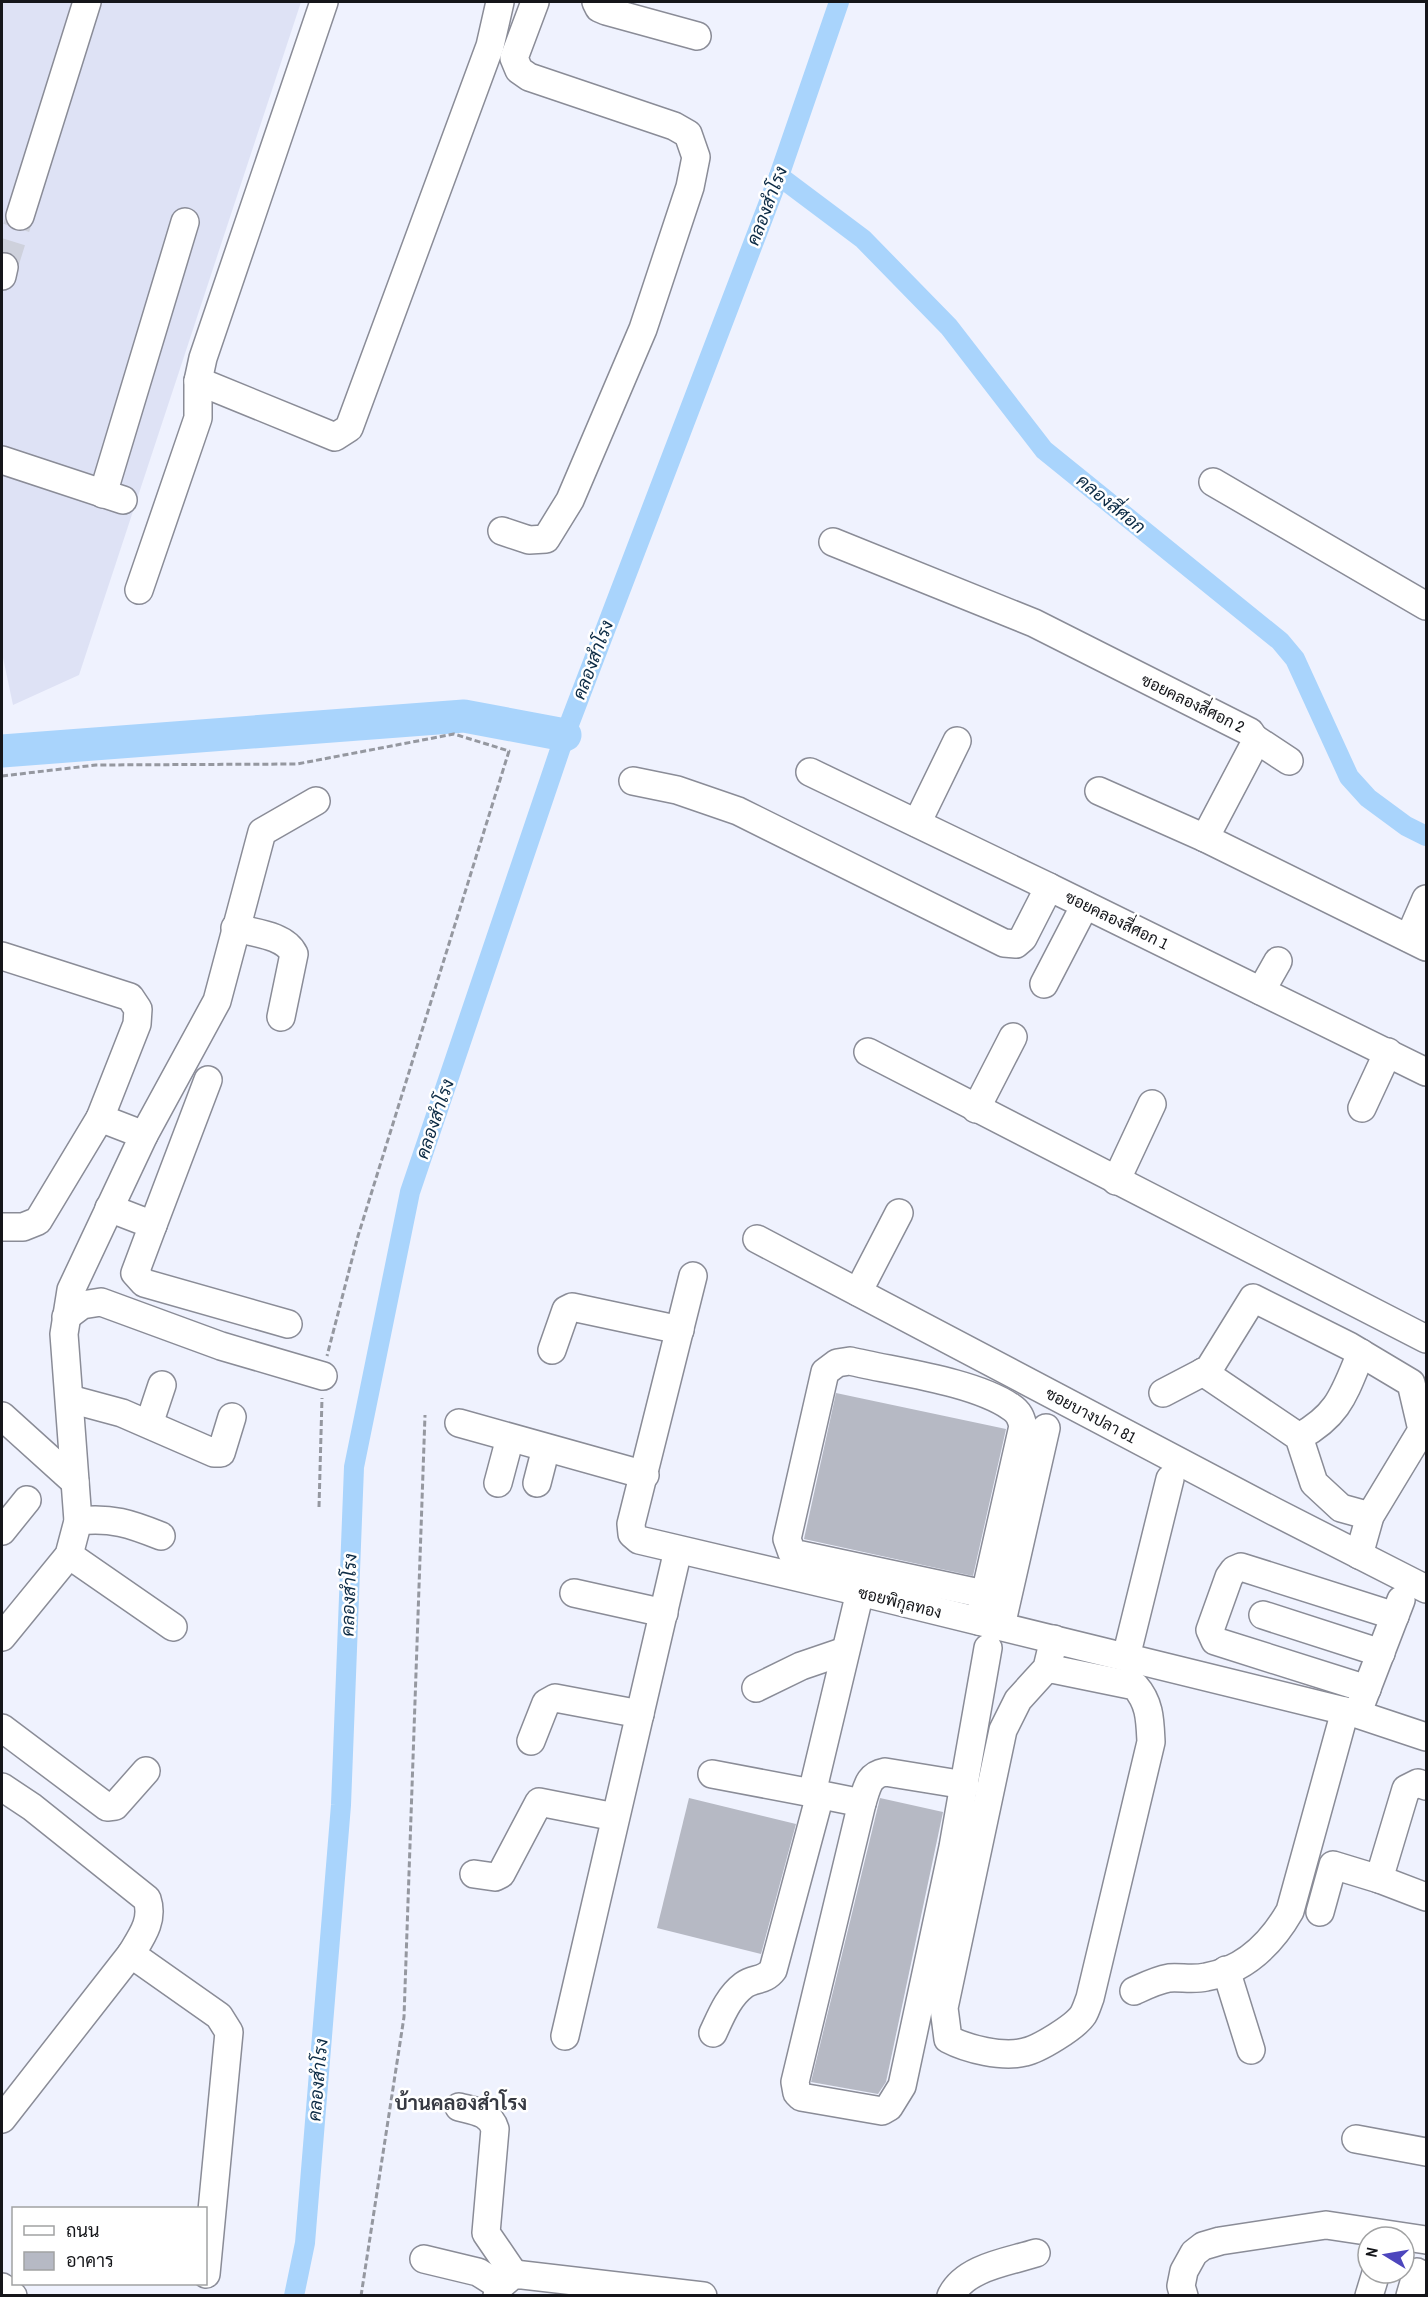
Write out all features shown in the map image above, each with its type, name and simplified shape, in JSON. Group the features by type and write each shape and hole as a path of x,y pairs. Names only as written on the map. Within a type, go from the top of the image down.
{"street":[{"path":"20,216 87,2"},
{"path":"139,590 198,418 198,381 203,358 324,2"},
{"path":"198,381 335,437 349,428 490,46 500,2"},
{"path":"502,531 529,540 546,539 570,500 643,329 690,187 696,157 688,134 674,126 529,77 519,70 514,58 535,2"},
{"path":"596,2 599,8 606,11 697,36"},
{"path":"2,459 113,497 185,222"},
{"path":"1213,482 1426,606"},
{"name":"ซอยคลองสี่ศอก 2","path":"833,542 1034,623 1250,732 1254,738 1254,745 1205,837"},
{"path":"1254,738 1289,761"},
{"path":"917,823 957,741"},
{"path":"810,772 1049,887"},
{"name":"ซอยคลองสี่ศอก 1","path":"633,782 686,792 738,811 1004,943 1016,944 1023,938 1049,887 1426,1072"},
{"path":"1100,791 1205,837 1418,943 1426,899"},
{"path":"2,1637 69,1555 78,1521 64,1334 71,1290 144,1135 217,1001 262,832 316,801"},
{"path":"1044,984 1085,905"},
{"path":"235,928 282,941 290,946 294,954 281,1017"},
{"path":"2,956 110,989 130,997 138,1009 138,1024 100,1118 38,1221 23,1227 2,1227"},
{"path":"1261,991 1278,961"},
{"path":"976,1109 1013,1036"},
{"path":"868,1053 1426,1339"},
{"path":"1362,1108 1388,1053"},
{"path":"208,1080 135,1273 144,1283 288,1324"},
{"path":"1116,1181 1152,1104"},
{"path":"100,1118 144,1135"},
{"path":"109,1208 153,1225"},
{"path":"858,1292 899,1213"},
{"name":"ซอยบางปลา 81","path":"757,1239 1359,1555 1409,1599"},
{"name":"ซอยพิกุลทอง","path":"693,1276 631,1524 632,1534 639,1540 860,1592 989,1631 1054,1639 1351,1712 1426,1737"},
{"path":"1163,1393 1209,1369 1253,1298 1361,1353 1411,1383 1422,1430 1370,1516 1359,1555"},
{"path":"66,1317 82,1305 101,1302 221,1346 322,1376"},
{"path":"552,1350 566,1310 572,1306 680,1330"},
{"path":"1299,1437 1322,1424 1344,1395 1361,1353"},
{"path":"984,1594 792,1553 787,1539 825,1372 831,1366 850,1361 969,1388 1013,1408 1021,1417 1023,1426 984,1594 989,1631"},
{"path":"1203,1372 1299,1437 1314,1483 1341,1508 1370,1516"},
{"path":"149,1424 162,1385"},
{"path":"70,1399 101,1406 221,1454 232,1417"},
{"path":"2,1416 75,1482"},
{"path":"459,1423 645,1475"},
{"path":"965,1785 885,1772 875,1773 870,1779 862,1803 795,2088 801,2097 871,2111 882,2111 889,2107 902,2086 965,1785 989,1631 1046,1428"},
{"path":"498,1483 510,1438"},
{"path":"537,1483 546,1448"},
{"path":"1126,1657 1170,1479"},
{"path":"2,1531 27,1500"},
{"path":"78,1521 103,1518 140,1527 161,1536"},
{"path":"565,2036 678,1550"},
{"path":"69,1555 173,1627"},
{"path":"1134,1991 1159,1980 1207,1977 1226,1970 1257,1954 1276,1935 1290,1911 1351,1712 1367,1689 1381,1653 1409,1599 1241,1567 1234,1570 1229,1577 1210,1630 1215,1641 1367,1689"},
{"path":"713,2034 728,2003 737,1992 746,1984 768,1977 773,1970 816,1794 845,1652 860,1592"},
{"path":"574,1593 664,1613"},
{"path":"1263,1615 1381,1653"},
{"path":"1047,1668 1135,1686 1144,1697 1149,1711 1151,1742 1090,1998 1083,2015 1076,2023 1035,2049 1010,2054 959,2045 948,2039 944,2008 1004,1730 1018,1700 1047,1668 1054,1639"},
{"path":"756,1688 801,1666 845,1652"},
{"path":"531,1741 546,1703 555,1698 640,1714"},
{"path":"2,1728 107,1807 115,1806 146,1772"},
{"path":"712,1774 862,1803"},
{"path":"1378,1879 1406,1789 1418,1784 1426,1786"},
{"path":"2,1787 33,1807 147,1899 150,1917 132,1954 2,2119"},
{"path":"474,1874 495,1877 501,1874 539,1802 615,1817"},
{"path":"1320,1912 1333,1865 1378,1879 1424,1888"},
{"path":"132,1954 219,2016 229,2032 207,2263"},
{"path":"1226,1970 1251,2050"},
{"path":"459,2107 487,2115 493,2121 495,2128 486,2232 503,2285"},
{"path":"1356,2139 1426,2152"},
{"path":"1185,2295 1181,2286 1184,2271 1194,2253 1203,2246 1220,2241 1326,2225 1426,2240"},
{"path":"951,2295 956,2286 970,2275 1036,2253"},
{"path":"424,2259 478,2272 503,2285 703,2295"},
{"path":"2,2287 13,2295"}],"path":[{"path":"2,777 96,765 297,764 454,734 509,751 358,1236 322,1376 319,1507"},
{"path":"361,2295 404,2016 425,1415"}],"shaded area":[{"path":"2,2 301,2 79,675 13,705 2,653"}],"building":[{"path":"836,1393 1006,1429 973,1576 804,1539"},
{"path":"689,1798 796,1824 761,1954 657,1928"},
{"path":"880,1798 943,1812 886,2082 878,2094 811,2082"}],"waterway":[{"name":"คลองสำโรง","path":"294,2296 305,2243 341,1805 354,1467 410,1192 565,735 779,176 839,2"},
{"name":"คลองสี่ศอก","path":"779,176 863,239 949,327 1044,450 1280,641 1295,659 1349,777 1368,798 1406,826 1426,836"},
{"path":"2,751 464,716 565,735"}],"tunnel":[{"path":"4,267 20,216"}],"district":[{"name":"บ้านคลองสำโรง","path":"461,2103"}]}
